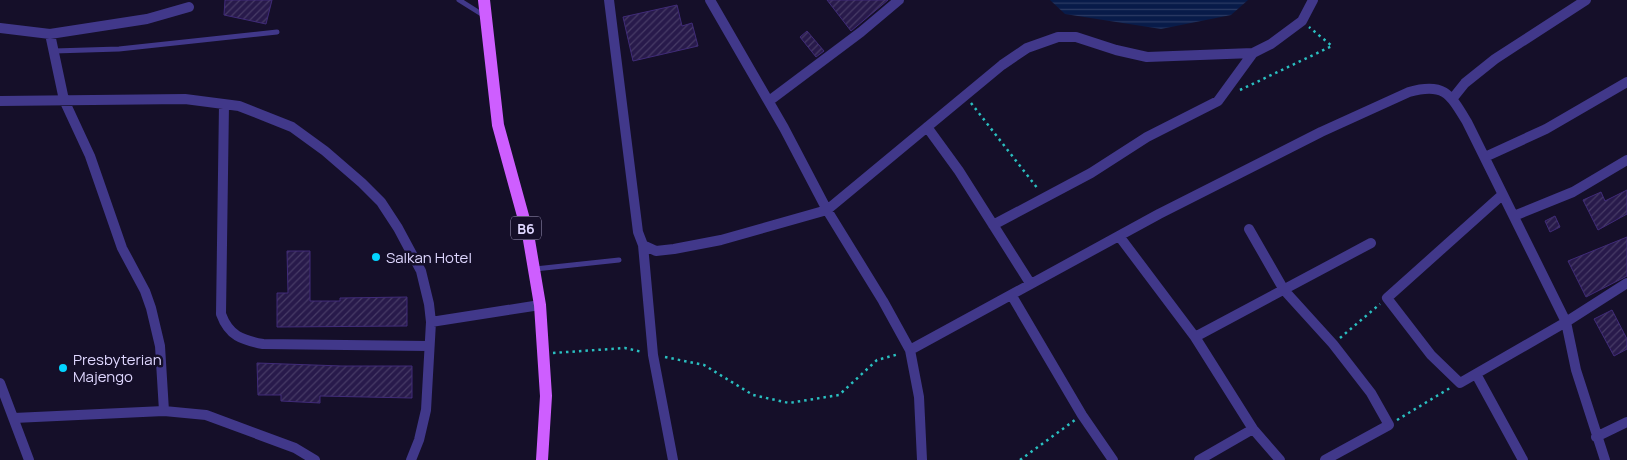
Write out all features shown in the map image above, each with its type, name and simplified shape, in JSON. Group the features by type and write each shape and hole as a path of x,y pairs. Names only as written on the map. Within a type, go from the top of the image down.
{"main road":[{"name":"B6","path":"484,0 498,126 528,234 540,305 546,396 542,460"}],"street":[{"path":"609,0 638,232 643,245 653,355 673,460"},
{"path":"710,0 769,101 827,210 883,301 910,350 918,397 922,460"},
{"path":"769,101 861,32 899,0"},
{"path":"643,245 656,252 721,240 827,210 1002,65 1027,48 1058,37 1076,37 1116,50 1148,57 1253,53 1271,44 1302,21 1313,0"},
{"path":"1452,98 1465,83 1496,59 1586,0"},
{"path":"0,28 50,34 147,19 189,7"},
{"path":"50,34 64,100 90,156 122,248 145,291 151,308 160,346 164,411"},
{"path":"993,225 1091,173 1147,137 1218,101 1253,53"},
{"path":"1485,157 1546,130 1627,82"},
{"path":"910,350 1012,296 1030,283 1321,132 1387,101 1424,88 1438,88 1452,98 1485,157 1524,240 1566,322 1576,370 1596,437 1605,460"},
{"path":"0,101 185,99 224,104 256,111 292,127 325,151 381,202 421,271 429,304 431,322 428,346 426,410 419,440 411,460"},
{"path":"224,104 221,314 231,332 240,339 263,344 428,346"},
{"path":"927,128 950,158 1030,283"},
{"path":"1514,216 1573,192 1627,160"},
{"path":"1502,195 1387,298 1431,355 1460,383 1566,322 1627,283"},
{"path":"1250,229 1284,290 1333,344 1371,393 1389,425 1325,460"},
{"path":"1119,236 1195,337 1253,429 1280,460"},
{"path":"1195,337 1371,243"},
{"path":"1012,296 1082,415 1113,460"},
{"path":"431,322 540,305"},
{"path":"1476,374 1523,460"},
{"path":"0,383 29,460"},
{"path":"14,418 164,411 206,415 295,448 315,460"},
{"path":"1596,437 1627,422"},
{"path":"1199,460 1253,429"}],"lane":[{"path":"459,0 486,16"},
{"path":"54,51 119,49 277,32"},
{"path":"534,270 619,260"}],"path":[{"path":"1218,101 1332,46 1302,21"},
{"path":"965,96 998,141 1045,198"},
{"path":"1333,344 1387,298"},
{"path":"544,354 625,348 704,365 753,395 790,403 839,395 877,360 910,350"},
{"path":"1389,425 1460,383"},
{"path":"1020,460 1082,415"}],"water":[{"path":"1050,0 1248,0 1231,15 1161,29 1065,14"}],"building":[{"path":"225,0 272,0 266,24 224,15"},
{"path":"827,0 888,0 851,31"},
{"path":"677,5 682,26 692,23 698,46 633,61 623,17"},
{"path":"807,31 824,51 816,57 800,37"},
{"path":"1627,190 1627,214 1598,230 1583,200 1601,192 1605,201"},
{"path":"1555,216 1560,227 1550,232 1545,221"},
{"path":"1627,237 1627,276 1586,297 1568,261"},
{"path":"287,251 310,251 310,301 340,301 340,298 407,297 407,326 277,327 277,293 288,293"},
{"path":"1612,310 1627,339 1627,349 1614,356 1594,319"},
{"path":"257,363 412,366 412,398 320,396 320,403 281,401 281,395 258,395"}],"place":[{"name":"Salkan Hotel","path":"376,257"},
{"name":"Presbyterian Majengo","path":"63,368"}]}
